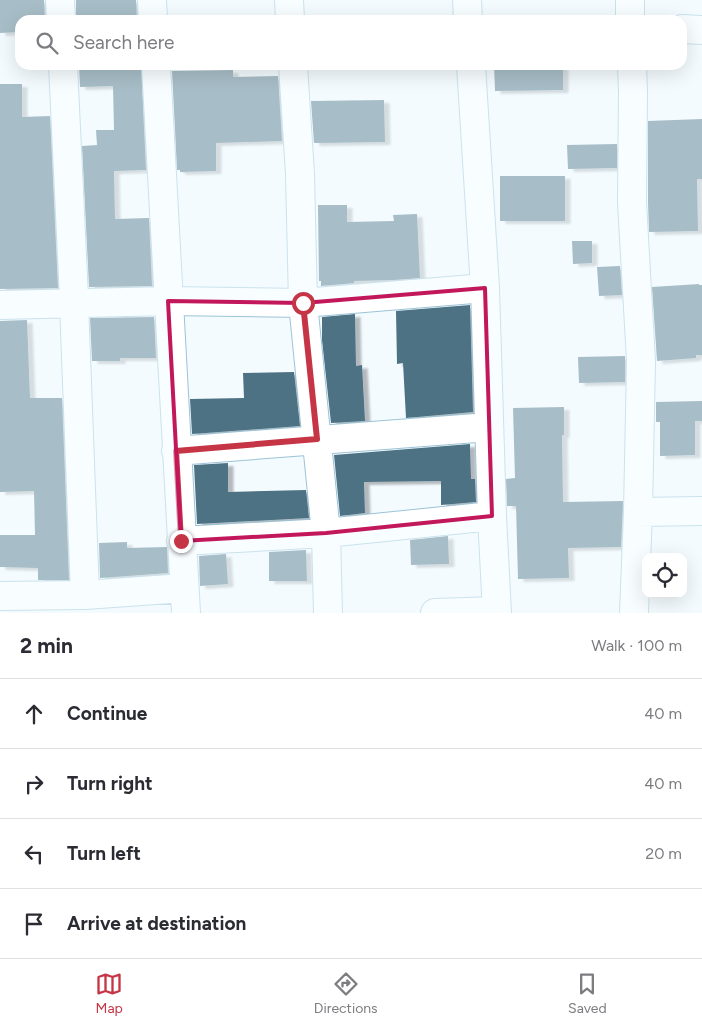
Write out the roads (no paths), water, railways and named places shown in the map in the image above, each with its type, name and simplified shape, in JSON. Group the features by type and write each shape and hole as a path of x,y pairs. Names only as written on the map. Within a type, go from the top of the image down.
{"street":[{"path":"60,0 61,15"},
{"path":"152,0 153,15"},
{"path":"289,0 290,15"},
{"path":"467,0 468,15"},
{"path":"630,0 630,15"},
{"path":"687,30 702,30"},
{"path":"63,70 85,595"},
{"path":"0,596 85,595 185,601 156,70"},
{"path":"293,70 300,174 303,303 326,532 328,613"},
{"path":"435,613 497,612 485,288 471,70"},
{"path":"632,70 632,202 641,361 634,613"},
{"path":"0,305 168,301 303,303 485,288"},
{"path":"176,451 489,427"},
{"path":"638,512 702,511"},
{"path":"181,541 326,532 492,516"}]}
